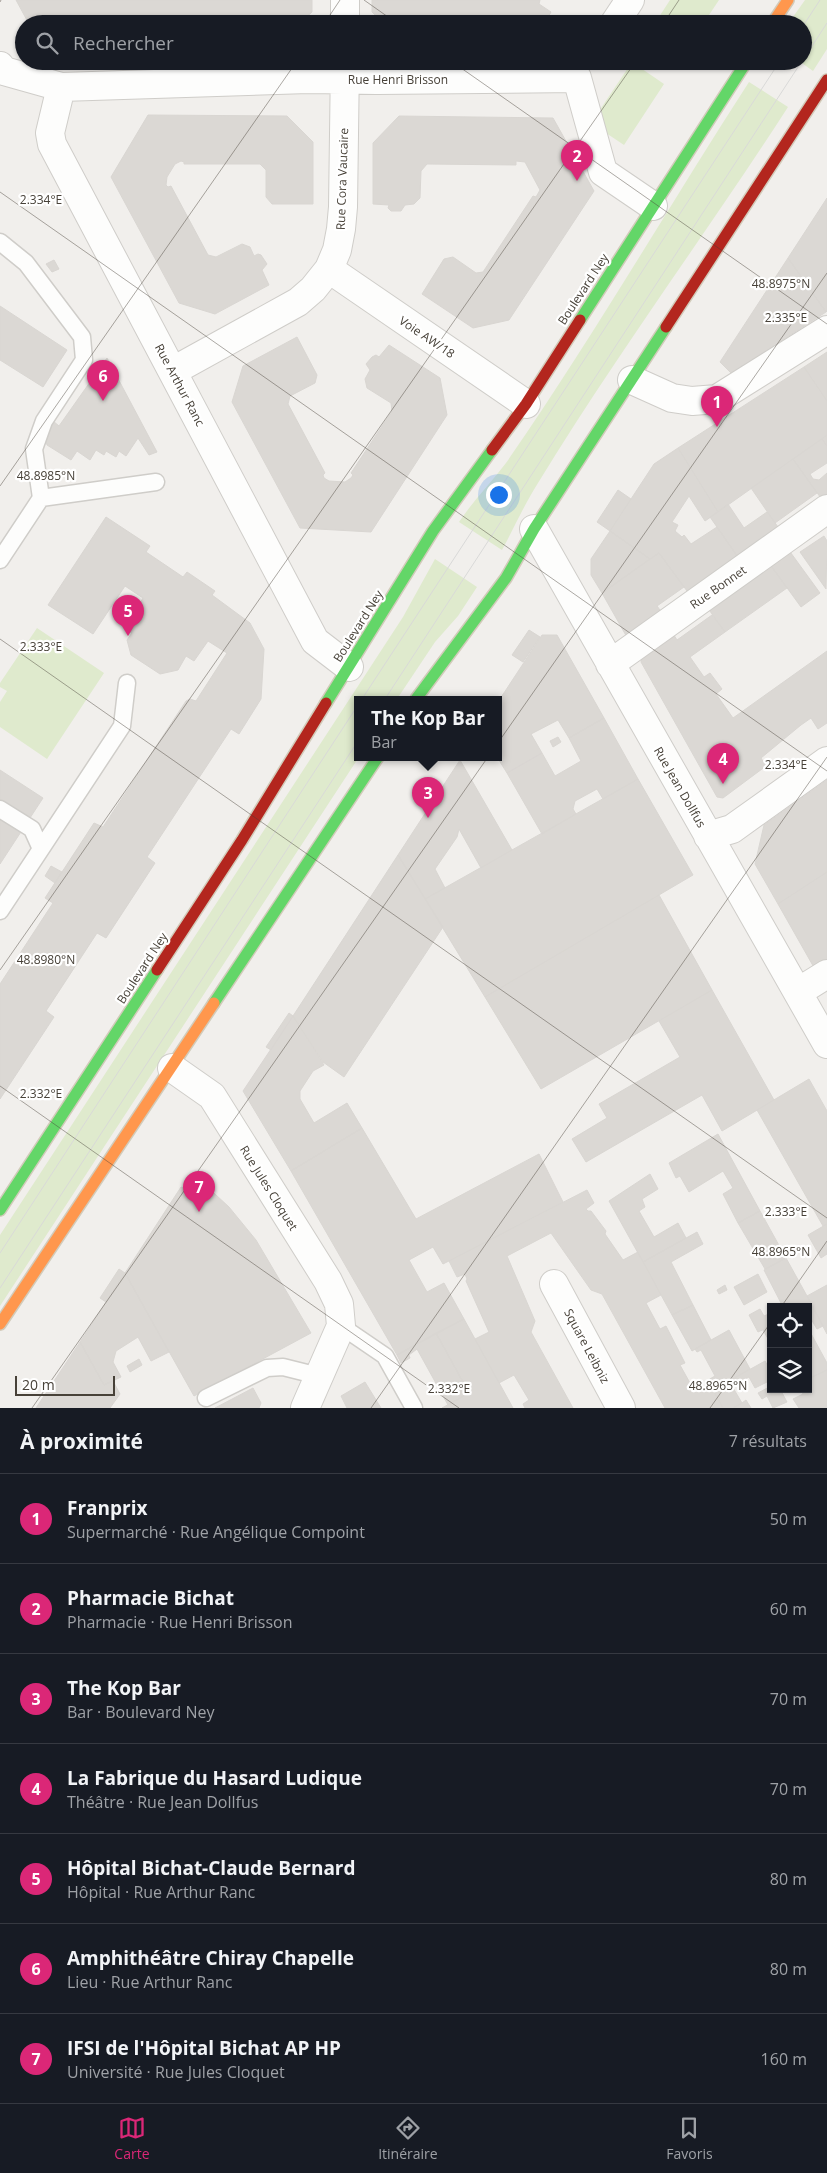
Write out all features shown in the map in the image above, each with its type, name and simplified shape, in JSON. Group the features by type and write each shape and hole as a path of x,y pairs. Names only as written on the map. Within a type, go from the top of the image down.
{"main road":[{"path":"778,15 788,0"},
{"name":"Boulevard Ney","path":"0,1210 242,840 433,531 526,404 741,70"},
{"path":"418,696 506,578 534,529 827,80"},
{"path":"0,1324 375,761"}],"street":[{"path":"345,0 345,15"},
{"path":"620,15 630,0"},
{"name":"Rue Henri Brisson","path":"0,66 4,71 61,87 308,79 345,70"},
{"name":"Rue Cora Vaucaire","path":"173,371 298,302 313,289 328,270 337,250 342,221 345,70"},
{"name":"Rue Henri Brisson","path":"583,70 603,172 653,206"},
{"name":"Rue Arthur Ranc","path":"61,87 50,133 52,144 315,641 349,667"},
{"name":"Voie AW/18","path":"328,270 526,404"},
{"path":"632,380 672,398 692,401 717,399 827,330"},
{"name":"Rue Bonnet","path":"610,664 827,509"},
{"name":"Rue Jean Dollfus","path":"534,529 827,1044"},
{"path":"708,836 732,829 827,761"},
{"path":"798,992 827,974"},
{"name":"Rue Jules Cloquet","path":"172,1068 212,1096 328,1281 339,1304 340,1326"},
{"name":"Square Leibniz","path":"554,1284 621,1408"},
{"path":"305,1408 340,1326"}],"lane":[{"path":"0,242 26,263 82,337 84,360 44,422 34,449 41,498 0,560"},
{"path":"41,498 156,482"},
{"path":"0,911 122,726 127,683"},
{"path":"0,809 32,829 41,849"},
{"path":"340,1326 385,1356 414,1408"},
{"path":"206,1398 267,1368 283,1367 319,1376"}],"green space":[{"path":"670,0 719,0 709,15 660,15"},
{"path":"805,0 827,0 827,49 813,71 812,15 794,15"},
{"path":"627,70 644,70 664,84 624,145 591,123"},
{"path":"749,82 788,107 568,435 533,491 502,550 459,522 506,463 538,416"},
{"path":"435,559 477,587 458,616 435,642 399,696 354,696 354,761 356,761 0,1306 0,1235 403,617"},
{"path":"37,628 104,673 47,759 0,727 0,702 7,691 0,687 0,683"}],"building":[{"path":"16,0 312,0 312,12 309,15 24,15"},
{"path":"372,0 540,0 539,4 551,12 549,15 375,15 372,12"},
{"path":"148,115 287,116 313,142 313,204 272,204 266,197 266,170 260,164 184,164 181,161 175,164 167,177 166,185 168,187 171,186 208,255 216,257 242,244 250,247 254,256 261,255 267,264 262,270 269,285 215,314 179,303 111,177"},
{"path":"399,116 553,118 594,191 509,320 473,328 422,294 444,259 453,257 476,273 483,272 533,196 536,197 540,190 525,162 516,161 516,165 427,164 421,171 420,198 414,204 405,205 401,211 391,211 388,208 389,205 373,204 373,143"},
{"path":"827,198 827,311 826,312 788,258"},
{"path":"788,258 826,312 731,373 720,362"},
{"path":"54,260 59,269 52,272 46,264"},
{"path":"0,306 67,350 43,387 0,360"},
{"path":"297,337 317,375 315,383 290,396 288,404 325,473 323,475 324,478 329,481 345,482 351,478 353,475 351,473 392,411 391,403 367,388 365,379 370,370 366,364 372,357 376,355 379,357 389,345 440,378 447,415 371,532 300,528 232,402 243,366"},
{"path":"827,352 827,401 804,367"},
{"path":"107,358 157,452 149,455 138,438 126,456 119,451 116,457 106,451 104,455 96,450 90,460 77,451 71,460 47,445 44,433 53,421 59,426"},
{"path":"804,367 827,401 827,435 718,512 678,448"},
{"path":"827,435 827,446 822,439"},
{"path":"822,439 827,446 827,463 810,474 813,479 819,480 827,473 827,498 823,501 793,459"},
{"path":"678,448 718,512 705,521 689,496 672,522 678,525 675,531 682,537 684,535 691,544 717,527 740,560 690,595 659,553 650,559 610,531 654,464"},
{"path":"793,459 817,493 775,523 751,488"},
{"path":"618,490 631,499 610,531 597,522"},
{"path":"728,504 744,528 767,512 781,531 740,560 710,517"},
{"path":"106,517 150,546 146,552 183,577 187,572 215,591 212,595 250,623 264,649 261,699 239,734 231,729 147,857 155,863 106,938 97,933 46,1011 54,1017 0,1099 0,984 53,903 45,898 94,823 103,827 186,701 190,699 196,701 227,653 208,641 194,661 186,656 178,670 160,674 131,655 127,640 132,633 125,629 143,598 125,586 93,634 48,605"},
{"path":"610,531 650,559 602,593 591,575 591,559"},
{"path":"824,536 827,541 826,589 800,552"},
{"path":"788,549 820,593 801,607 769,563"},
{"path":"659,553 684,587 657,606 663,614 628,639 602,593"},
{"path":"769,563 787,588 725,632 707,607"},
{"path":"712,615 725,632 690,657 704,677 710,673 722,689 716,694 733,718 827,651 827,723 818,729 811,718 801,725 761,758 766,766 723,798 717,797 641,662 643,653 672,632 677,640"},
{"path":"529,630 540,637 523,662 512,655"},
{"path":"542,635 557,635 604,718 569,738 558,720 531,734 542,753 507,773 500,761 502,761 502,696"},
{"path":"604,718 638,779 603,799 597,789 575,801 573,809 576,814 542,834 507,773 542,753 555,776 581,761 569,738"},
{"path":"558,737 561,742 553,747 550,741"},
{"path":"459,761 512,850 481,868 459,829 457,837 435,869 445,888 425,899 398,855"},
{"path":"0,770 43,798 0,864"},
{"path":"638,779 693,875 485,997 425,899"},
{"path":"827,780 827,872 778,904 755,864 764,825"},
{"path":"398,855 443,927 344,1077 323,1062 293,1016"},
{"path":"51,866 62,872 55,883 45,876"},
{"path":"827,872 827,963 816,971 778,904"},
{"path":"659,895 712,990 541,1089 485,997"},
{"path":"712,990 774,1100 722,1131 702,1095 586,1162 572,1139 607,1118 599,1104 680,1057 659,1021"},
{"path":"289,1013 293,1016 271,1050 266,1047"},
{"path":"293,1016 324,1065 313,1071 300,1091 300,1099 314,1123 347,1103 362,1128 291,1171 243,1091"},
{"path":"809,1079 827,1111 827,1224 823,1226 757,1110"},
{"path":"362,1128 416,1219 539,1154 563,1202 443,1264 433,1247 409,1260 427,1292 444,1283 464,1319 397,1355 291,1171"},
{"path":"718,1134 760,1211 738,1223 723,1194 733,1188 723,1171 689,1192 680,1176 676,1178 669,1163"},
{"path":"650,1174 658,1189 642,1199 645,1207 639,1211 654,1237 678,1223 686,1238 643,1262 609,1201"},
{"path":"203,1183 229,1207 256,1240 311,1333 194,1396 125,1273 181,1187 197,1194"},
{"path":"587,1190 594,1203 586,1209 591,1211 606,1231 605,1234 623,1260 638,1252 661,1295 646,1303 660,1329 666,1326 685,1363 680,1365 695,1392 710,1384 723,1408 665,1408 602,1294 591,1290 551,1233 507,1256 535,1321 531,1332 573,1408 525,1408 523,1404 529,1400 514,1375 499,1383 475,1339 489,1332 466,1281 465,1274 457,1277 449,1261"},
{"path":"760,1211 786,1258 765,1269 738,1223"},
{"path":"827,1224 827,1254 821,1258 808,1235"},
{"path":"697,1232 703,1244 671,1262 693,1305 672,1315 643,1262"},
{"path":"786,1258 811,1303 781,1303 764,1270"},
{"path":"119,1269 125,1273 106,1302 100,1298"},
{"path":"125,1273 169,1352 151,1361 138,1337 116,1351 113,1362 121,1377 104,1385 80,1342"},
{"path":"758,1274 767,1292 744,1305 734,1287"},
{"path":"725,1285 727,1290 719,1294 717,1290"},
{"path":"827,1285 827,1334 812,1303 807,1296"},
{"path":"693,1305 711,1340 692,1351 672,1315"},
{"path":"812,1305 823,1326 817,1329 812,1321"},
{"path":"760,1309 764,1316 767,1315 767,1328 758,1332 749,1315"},
{"path":"464,1319 513,1408 442,1408 469,1393 436,1333"},
{"path":"767,1328 767,1337 763,1330"},
{"path":"729,1330 750,1369 713,1390 708,1380 715,1376 701,1350 697,1352 695,1349"},
{"path":"436,1333 469,1393 448,1405 417,1349 409,1355 410,1358 401,1363 397,1355"},
{"path":"812,1335 827,1363 827,1370 812,1377"},
{"path":"80,1342 104,1385 113,1381 120,1394 110,1408 36,1408"},
{"path":"139,1359 142,1365 130,1372 127,1366"},
{"path":"765,1361 767,1364 767,1382 755,1388 749,1377 732,1386 742,1403 733,1408 723,1408 713,1390"},
{"path":"827,1370 827,1408 799,1408 793,1399 803,1393 812,1393 812,1377"},
{"path":"365,1382 381,1408 347,1408 341,1396"},
{"path":"253,1388 261,1403 259,1408 215,1408"},
{"path":"767,1388 767,1393 782,1393 787,1402 773,1408 767,1396 762,1399 758,1393"},
{"path":"746,1400 751,1408 733,1408 742,1403"}],"tram line":[{"path":"810,15 820,0"},
{"path":"812,46 827,23"},
{"path":"364,696 774,70"},
{"path":"387,696 796,70"},
{"path":"0,1253 354,711"},
{"path":"0,1288 354,747"}],"traffic: fast":[{"path":"580,320 741,70"},
{"path":"418,696 506,578 534,529 666,327"},
{"path":"326,703 433,531 492,450"},
{"path":"214,1003 375,761"},
{"path":"0,1210 157,970"}],"traffic: slow":[{"path":"778,15 788,0"},
{"path":"0,1324 214,1003"}],"traffic: jam":[{"path":"666,327 827,80"},
{"path":"492,450 526,404 580,320"},
{"path":"157,970 242,840 326,703"}],"place":[{"name":"Pharmacie Bichat","path":"577,181"},
{"name":"Amphithéâtre Chiray Chapelle","path":"103,401"},
{"name":"Franprix","path":"717,427"},
{"name":"Hôpital Bichat-Claude Bernard","path":"128,636"},
{"name":"La Fabrique du Hasard Ludique","path":"723,784"},
{"name":"The Kop Bar","path":"428,818"},
{"name":"IFSI de l'Hôpital Bichat AP HP","path":"199,1212"}]}
